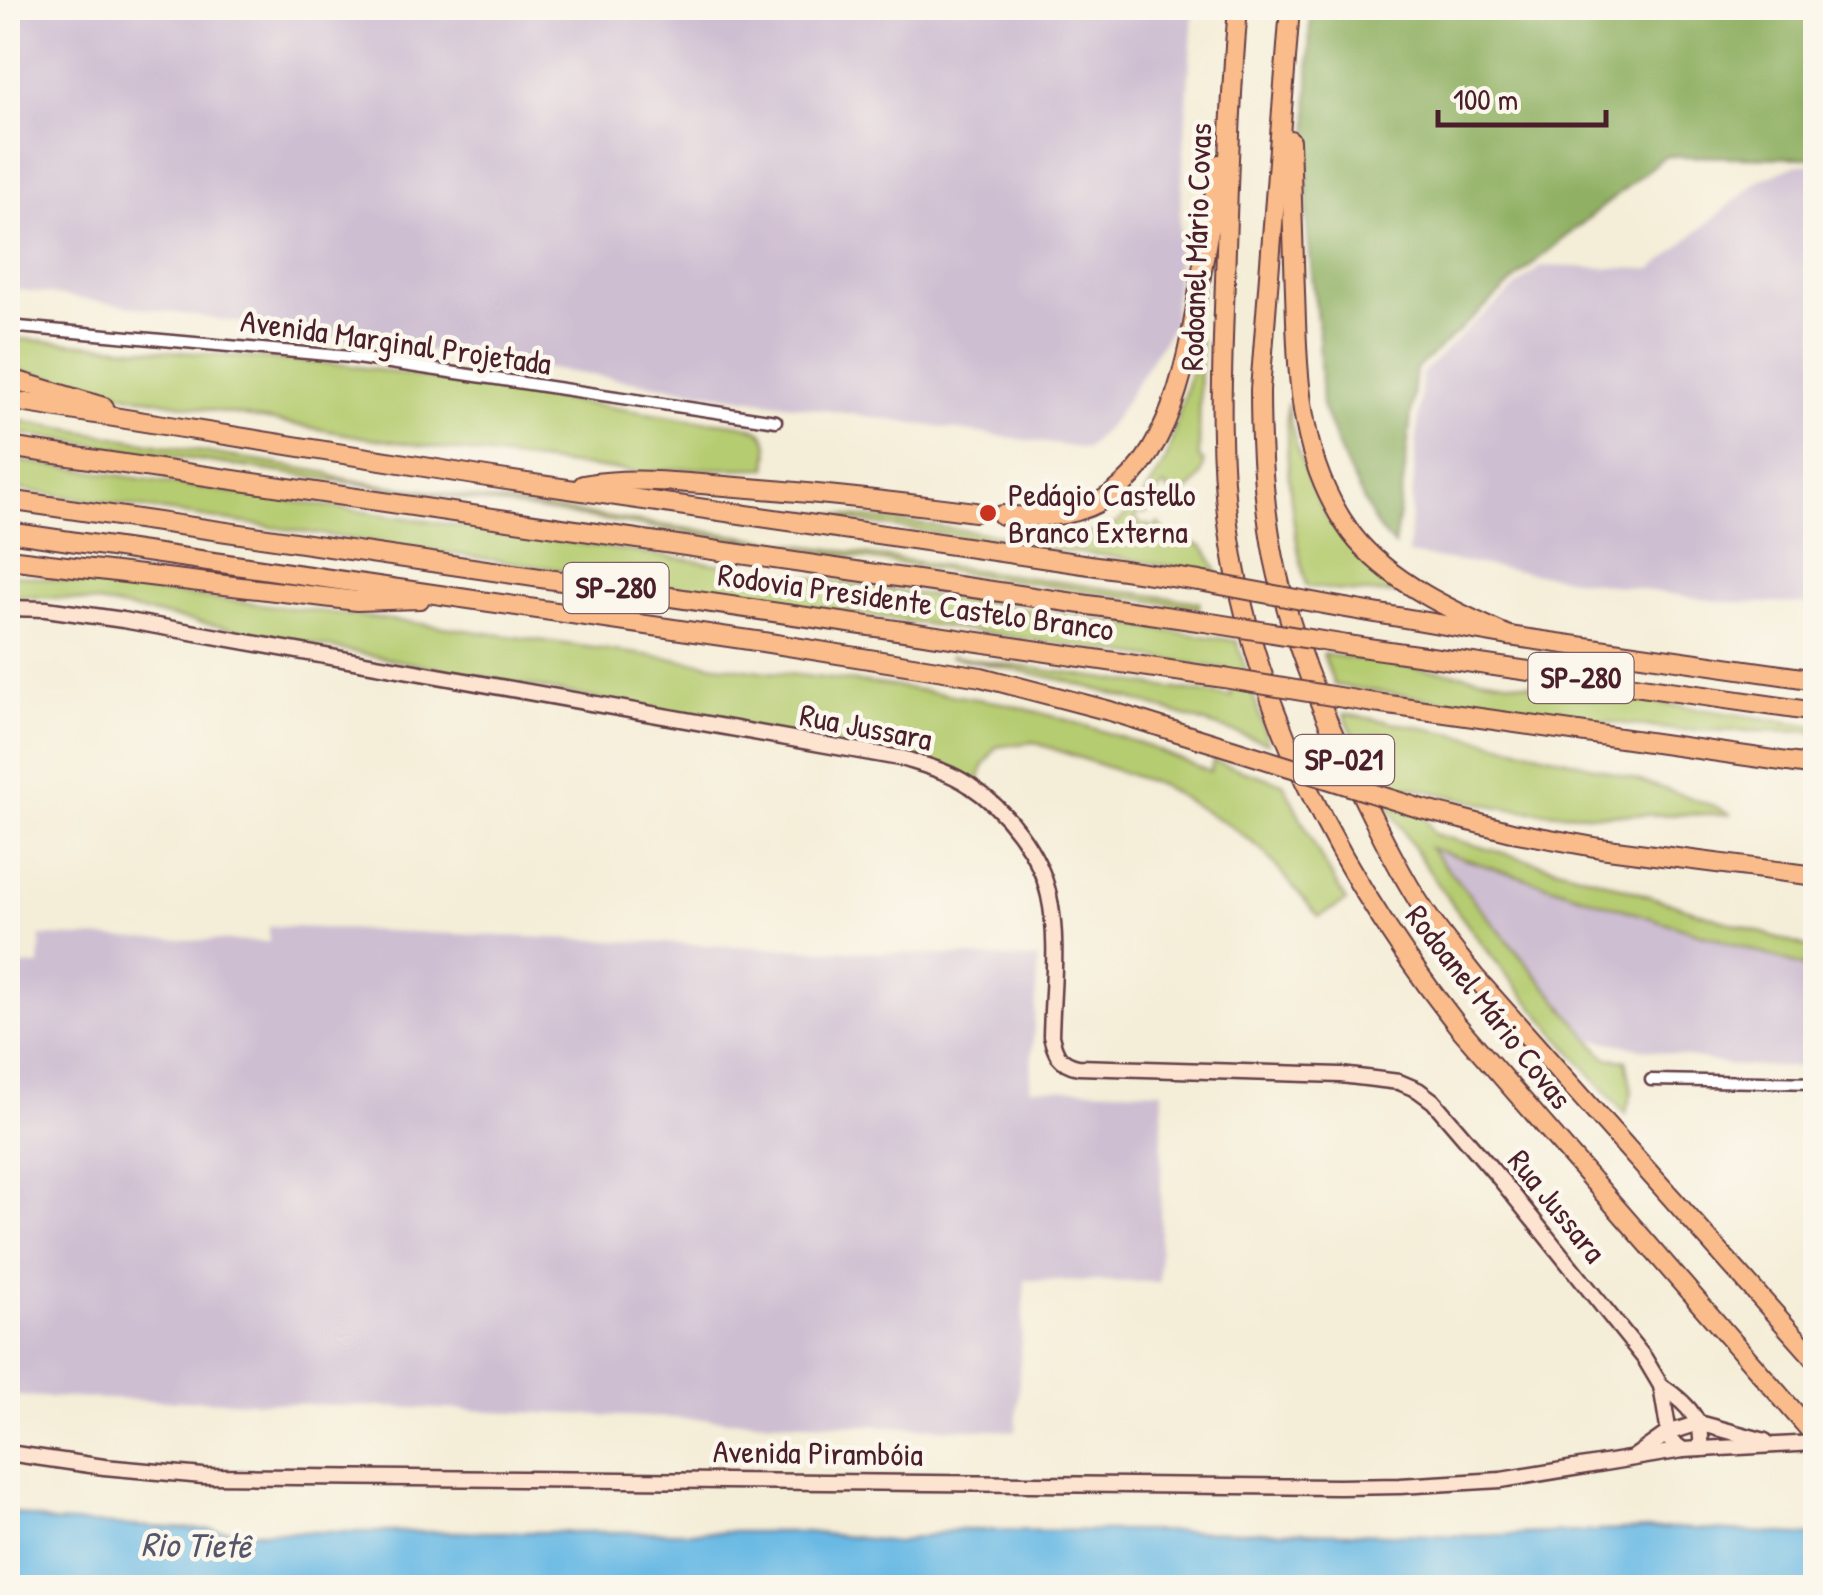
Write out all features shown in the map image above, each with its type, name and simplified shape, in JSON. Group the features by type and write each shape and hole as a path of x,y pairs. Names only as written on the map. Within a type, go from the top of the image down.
{"highway":[{"name":"Rodoanel Mário Covas","path":"1238,8 1220,423 1231,545 1243,606 1284,736 1357,881 1424,982 1816,1440"},
{"name":"Rodoanel Mário Covas","path":"1290,8 1260,390 1260,443 1275,562 1309,675 1342,756 1397,866 1426,914 1475,976 1816,1360"},
{"path":"1287,57 1298,380 1305,431 1323,484 1352,534 1387,568 1449,610 1509,636"},
{"path":"1002,515 1048,516 1100,502 1128,481 1150,450 1178,387 1190,343 1232,84"},
{"path":"8,378 182,430"},
{"path":"8,400 946,546 1198,580 1509,636 1816,680"},
{"name":"Rodovia Presidente Castelo Branco","path":"8,447 1816,712"},
{"path":"564,488 596,482 694,483 822,493 975,512"},
{"name":"Rodovia Presidente Castelo Branco","path":"8,500 1816,766"},
{"path":"8,532 763,642 981,678 1110,710 1422,809 1512,832 1600,848 1816,876"},
{"path":"8,559 356,600 455,597"},
{"path":"1722,667 1816,668"}],"main road":[{"name":"Rua Jussara","path":"8,608 123,620 905,759 941,770 969,785 1006,818 1042,874 1052,917 1051,1036 1061,1061 1078,1067 1342,1075 1399,1082 1418,1090 1433,1101 1501,1180 1645,1359 1661,1386 1682,1402 1698,1423 1774,1444"},
{"name":"Rua Jussara","path":"1661,1386 1668,1433"},
{"name":"Avenida Pirambóia","path":"1627,1461 1668,1433 1698,1423"},
{"path":"1698,1423 1703,1438 1700,1449"},
{"path":"1668,1433 1673,1444 1682,1450"},
{"name":"Rua Jussara","path":"1682,1450 1816,1440"},
{"name":"Avenida Pirambóia","path":"8,1453 203,1476 1339,1487 1501,1480 1682,1450"}],"street":[{"name":"Avenida Marginal Projetada","path":"8,326 350,357 776,421"},
{"path":"1651,1080 1816,1083"}],"shaded area":[{"path":"8,8 1189,8 1193,12 1173,325 1113,421 1086,449 8,288"},
{"path":"1797,164 1816,164 1815,604 1723,602 1408,554 1422,373 1541,266 1652,269 1760,180"},
{"path":"1429,847 1815,970 1815,1067 1736,1066 1592,1039 1483,916"},
{"path":"269,926 1038,959 1030,1088 1163,1091 1159,1282 1025,1280 1016,1431 8,1396 8,965 39,966 41,936 269,942"}],"green space":[{"path":"1310,8 1815,8 1815,158 1665,156 1537,260 1416,369 1394,546 1376,525 1322,405 1307,228"},
{"path":"8,338 346,365 741,425 764,435 767,468 645,473 368,438 122,394 8,368"},
{"path":"1200,339 1200,478 1176,497 1164,486 1154,495 1160,504 1135,517 1143,527 1159,523 1169,537 1200,546 1218,574 777,510 1059,540 1113,526 1140,504 1166,460"},
{"path":"1287,403 1301,461 1325,512 1358,556 1404,594 1306,586 1290,495"},
{"path":"8,419 370,483 1199,602 1199,608 8,432"},
{"path":"8,459 1237,641 1268,743 1063,680 949,656 1232,697 1228,669 8,488"},
{"path":"8,574 408,622 1003,703 1142,744 1210,772 1213,761 1283,783 1346,901 1319,917 1262,850 1235,829 1160,785 1033,742 996,747 983,767 978,786 946,766 98,603 8,596"},
{"path":"1323,654 1815,726 1815,732 1677,730 1334,685"},
{"path":"1344,714 1565,759 1731,814 1534,811 1408,787 1434,834 1590,877 1815,950 1815,970 1430,848 1606,1058 1626,1060 1632,1092 1625,1114 1506,974 1431,874 1369,769"}],"water":[{"name":"Rio Tietê","path":"8,1511 52,1522 254,1532 806,1532 897,1542 955,1530 1475,1536 1676,1528 1815,1536 1816,1587 8,1588"}],"place":[{"name":"Pedágio Castello Branco Externa","path":"988,513"}]}
